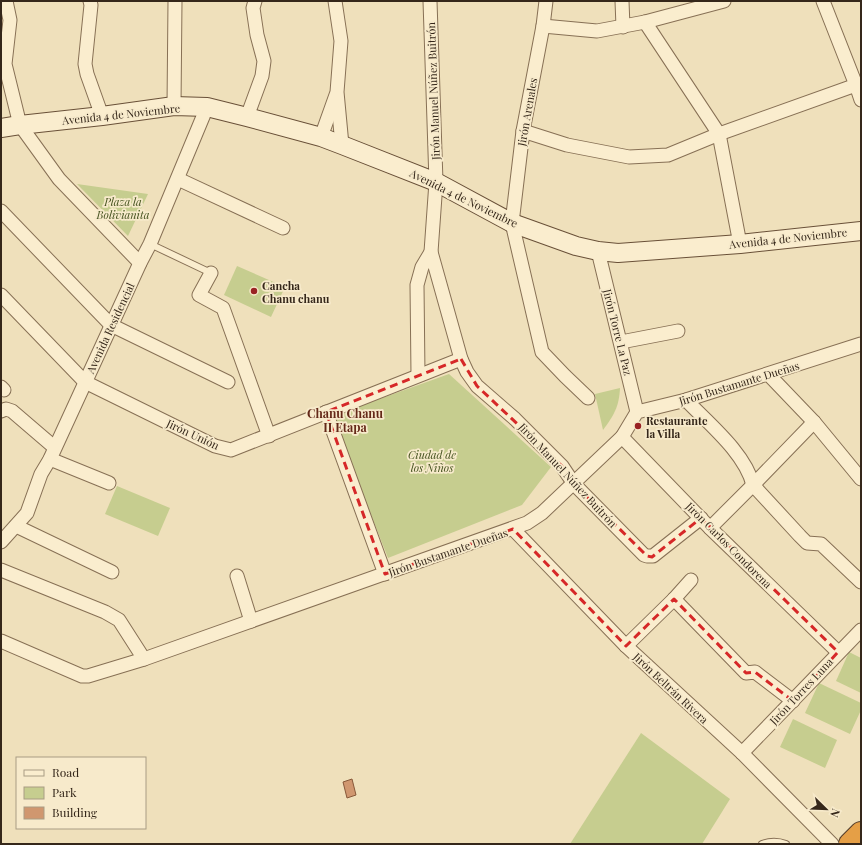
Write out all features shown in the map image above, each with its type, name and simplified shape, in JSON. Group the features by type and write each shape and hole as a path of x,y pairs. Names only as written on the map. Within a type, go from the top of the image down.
{"highway":[{"path":"850,844 861,833"}],"street":[{"path":"6,1 10,20 5,64 20,124 59,179 140,263"},
{"path":"90,1 91,5 85,64 87,74 102,116"},
{"path":"174,106 175,1"},
{"path":"247,117 262,76 264,61 254,15 253,8 255,1"},
{"path":"336,1 341,41 337,92 342,145"},
{"name":"Jirón Manuel Núñez Buitrón","path":"430,1 436,182 431,252 461,359 467,372 477,386 515,419 562,466 574,484 644,555 653,556 706,523"},
{"name":"Jirón Arenales","path":"512,223 523,132 543,26 546,1"},
{"path":"622,1 623,27"},
{"path":"543,26 597,31 645,22 724,1"},
{"path":"823,1 861,100"},
{"path":"645,22 719,134 740,244"},
{"path":"523,132 567,145 629,157 668,156 719,134 856,85"},
{"path":"321,137 337,92"},
{"name":"Avenida 4 de Noviembre","path":"1,128 20,124 102,116 174,106 207,107 321,137 436,182 512,223 576,246 598,251 618,253 740,244 861,231"},
{"name":"Avenida Residencial","path":"1,542 27,513 41,474 50,459 54,447 150,244 207,107"},
{"path":"178,179 283,228"},
{"path":"1,211 111,325 228,382"},
{"path":"512,223 542,352 588,398"},
{"name":"Jirón Torre La Paz","path":"598,251 637,412"},
{"path":"418,375 417,285 422,266 431,252"},
{"path":"211,273 199,295 223,308 269,436"},
{"name":"Jirón Unión","path":"1,295 85,382 223,449 231,450 269,436 461,359"},
{"path":"621,342 678,331"},
{"name":"Jirón Bustamante Dueñas","path":"1,641 82,676 88,676 144,659 527,524 542,513 574,484 622,437 637,412 686,400 861,344"},
{"path":"769,374 814,422 861,479"},
{"path":"686,400 734,449 751,474 753,485 807,543 821,544 861,582"},
{"path":"1,411 6,409 12,411 54,447"},
{"path":"326,412 385,574"},
{"path":"706,523 753,485 814,422"},
{"name":"Jirón Carlos Condorena","path":"622,437 706,523 838,652"},
{"path":"50,459 109,483"},
{"path":"16,526 112,572"},
{"name":"Jirón Beltrán Rivera","path":"513,529 626,646 742,753 832,844"},
{"path":"1,570 105,612 119,620 144,659"},
{"path":"237,576 251,621"},
{"path":"626,646 674,599 691,580"},
{"path":"674,599 746,674 755,672 793,701"},
{"name":"Jirón Torres Luna","path":"742,753 838,652 861,630"}],"lane":[{"path":"150,244 211,273"},
{"path":"762,844 767,842 780,842 786,844"}],"highlighted area":[{"path":"461,359 477,386 562,466 574,484 647,556 652,557 701,518 838,652 793,701 755,672 746,673 674,599 626,646 513,529 385,574 326,412"}],"green space":[{"name":"Plaza la Bolivianita","path":"77,184 148,194 128,236"},
{"name":"Cancha Chanu chanu","path":"237,266 285,287 271,317 224,295"},
{"name":"Ciudad de los Niños","path":"449,374 551,467 522,505 388,558 332,416"},
{"path":"620,388 615,410 603,430 595,394"},
{"path":"117,486 170,508 158,536 105,514"},
{"path":"849,652 861,658 861,693 836,681"},
{"path":"819,683 861,703 861,710 850,734 805,713"},
{"path":"793,719 837,740 825,768 780,747"},
{"path":"641,733 730,799 702,844 570,844"}],"building":[{"path":"352,779 356,795 347,798 343,782"}],"place":[{"name":"Cancha Chanu chanu","path":"254,291"},
{"name":"Restaurante la Villa","path":"638,426"}],"district":[{"name":"Chanu Chanu II Etapa","path":"345,420"}]}
